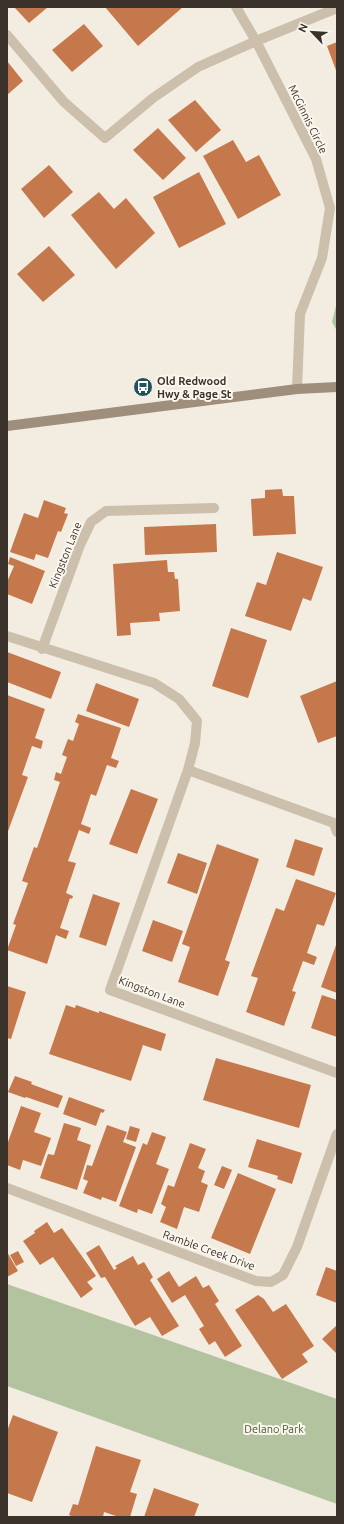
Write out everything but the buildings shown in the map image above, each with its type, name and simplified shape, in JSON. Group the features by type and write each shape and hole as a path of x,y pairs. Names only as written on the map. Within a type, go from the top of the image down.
{"main road":[{"path":"7,426 297,389 337,387"}],"street":[{"name":"McGinnis Circle","path":"236,7 256,41 316,159 330,208 322,258 300,314 297,389"},
{"path":"7,35 64,102 104,138 154,98 198,67 256,41 337,8"},
{"name":"Kingston Lane","path":"42,649 80,546 91,522 106,511 214,508"},
{"name":"Kingston Lane","path":"7,636 42,649 154,683 180,699 197,721 195,743 188,770 110,990 337,1073"},
{"path":"188,770 334,823 337,832"},
{"name":"Ramble Creek Drive","path":"7,1188 256,1281 271,1282 283,1275 297,1247 337,1134"}],"green space":[{"path":"337,302 337,331 332,322"},
{"name":"Delano Park","path":"7,1284 337,1399 337,1504 7,1386"}],"place":[{"name":"Old Redwood Hwy & Page St","path":"143,387"}]}
